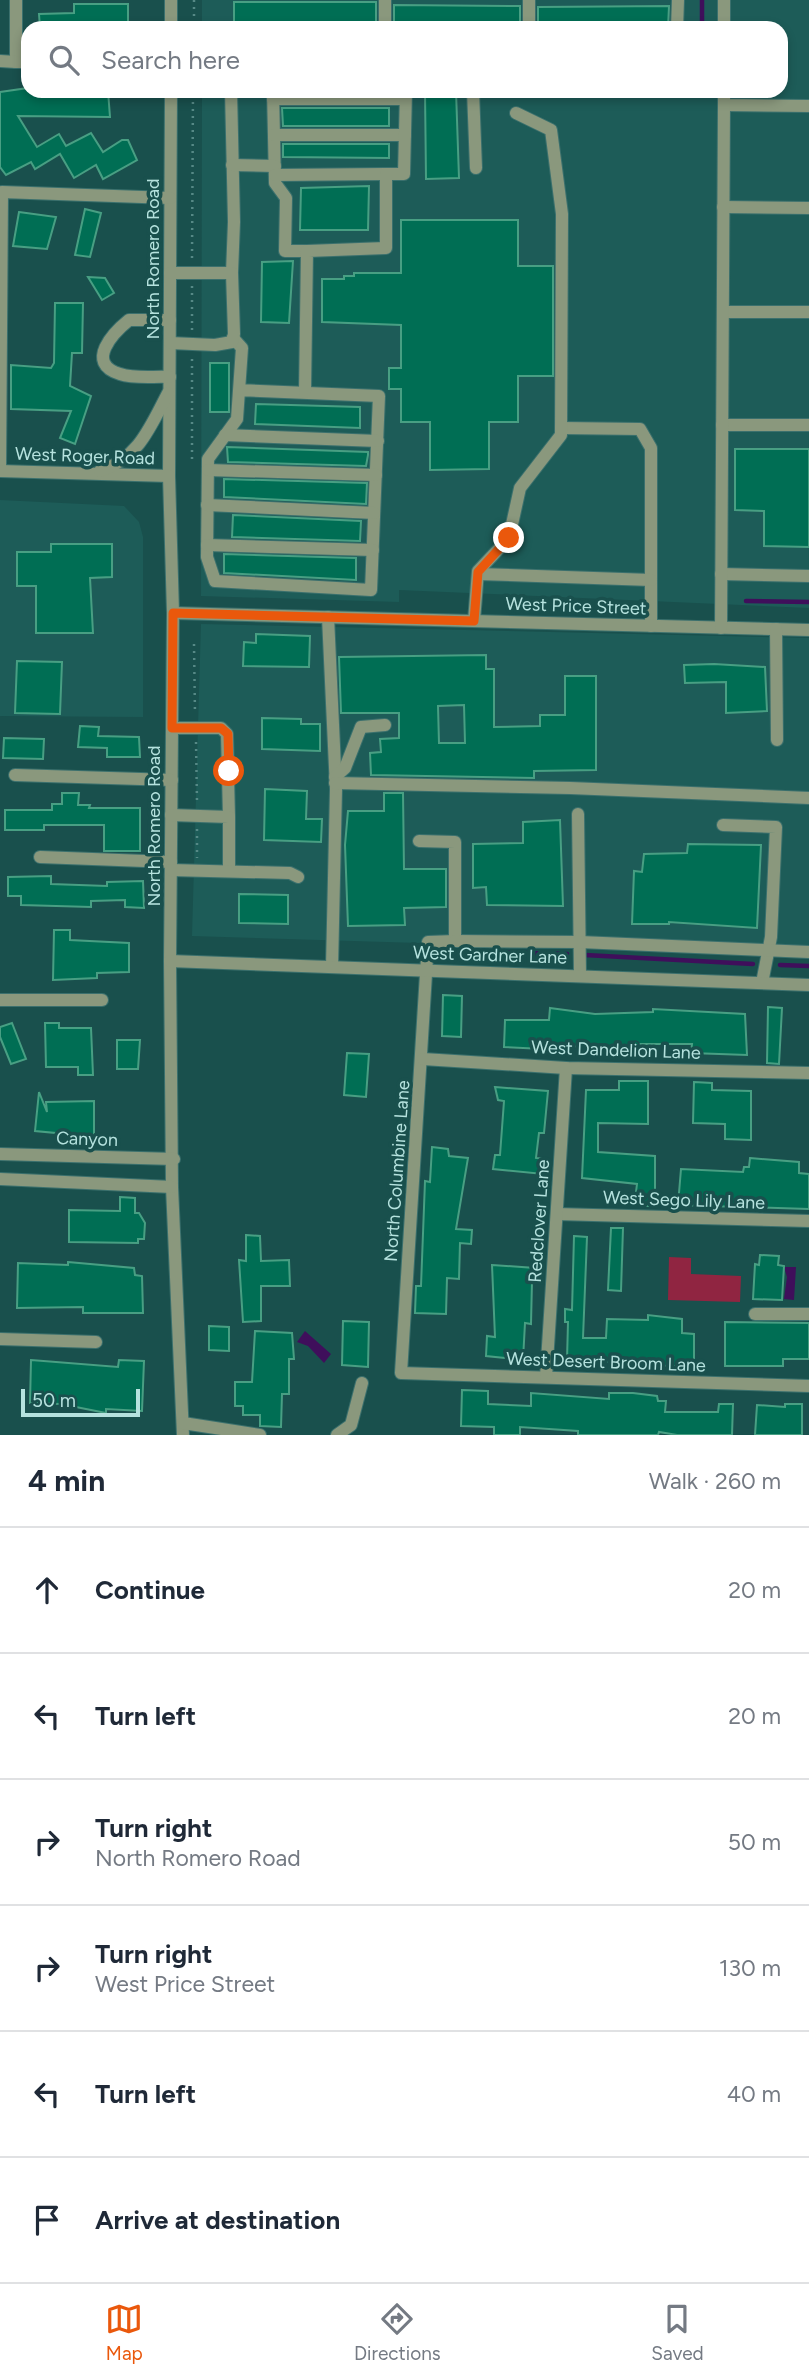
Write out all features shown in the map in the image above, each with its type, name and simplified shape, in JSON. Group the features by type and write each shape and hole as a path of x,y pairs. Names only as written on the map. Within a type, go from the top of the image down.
{"street":[{"path":"16,0 21,52"},
{"path":"171,0 171,21"},
{"path":"385,0 385,21"},
{"path":"529,0 529,21"},
{"path":"677,21 678,0"},
{"path":"724,0 724,21"},
{"path":"0,61 21,62"},
{"name":"North Romero Road","path":"170,98 172,1187 183,1429"},
{"path":"170,343 215,345 232,342 233,338 234,222 230,98"},
{"path":"273,98 275,183 286,198 285,251 386,248 386,174"},
{"path":"232,165 275,170 404,174 406,98"},
{"path":"473,98 476,168"},
{"path":"720,628 724,98"},
{"path":"724,105 809,106"},
{"path":"474,621 478,574 509,538 520,488 561,435 562,214 551,130 516,113"},
{"path":"274,135 405,135"},
{"path":"0,471 1,192 170,198"},
{"path":"723,208 809,208"},
{"path":"305,392 309,251"},
{"path":"170,273 232,273"},
{"path":"723,312 809,312"},
{"path":"93,474 128,458 142,444 170,383 114,372 104,358 107,339 129,320 170,320"},
{"path":"233,338 242,348 239,390 237,419 208,459 207,557 215,581 371,590 379,396 239,390"},
{"path":"722,425 809,425"},
{"path":"561,428 640,429 652,448 650,626"},
{"path":"225,435 378,441"},
{"path":"208,470 376,475"},
{"name":"West Roger Road","path":"0,471 169,476"},
{"path":"207,505 374,513"},
{"path":"207,545 373,550"},
{"path":"478,574 651,580"},
{"path":"721,574 809,576"},
{"name":"West Price Street","path":"173,613 809,630"},
{"path":"328,617 335,780 332,967"},
{"path":"776,629 777,740"},
{"path":"335,780 345,768 361,727 385,724"},
{"path":"172,728 221,728 228,734 229,870"},
{"path":"15,775 172,780"},
{"path":"335,780 809,798"},
{"path":"578,814 580,976"},
{"path":"172,815 229,817"},
{"path":"723,825 776,827 770,950 762,983"},
{"path":"419,841 455,842 456,941 580,942 809,952"},
{"path":"40,857 290,873 298,877"},
{"name":"North Columbine Lane","path":"401,1373 423,1059 428,942 456,941"},
{"name":"West Gardner Lane","path":"170,961 809,985"},
{"path":"0,1000 102,1000"},
{"name":"West Dandelion Lane","path":"423,1059 566,1068 809,1073"},
{"name":"Redclover Lane","path":"546,1377 566,1068"},
{"name":"Canyon","path":"0,1154 174,1159"},
{"path":"0,1179 172,1187"},
{"name":"West Sego Lily Lane","path":"557,1214 809,1221"},
{"path":"755,1314 809,1314"},
{"path":"0,1339 96,1342"},
{"name":"West Desert Broom Lane","path":"401,1373 809,1387"},
{"path":"337,1435 351,1425 362,1383"},
{"path":"183,1429 260,1435"}],"path":[{"path":"194,0 194,21"},
{"path":"192,98 192,463"},
{"path":"194,644 197,858"}],"shaded area":[{"path":"202,0 809,0 809,608 399,590 399,602 201,596 202,98 788,98 788,21 202,21"},
{"path":"0,500 124,506 139,522 143,537 143,717 0,716"},
{"path":"201,624 809,638 809,955 192,936"},
{"path":"669,1257 691,1258 691,1274 741,1276 740,1302 668,1300"},
{"path":"784,1267 796,1267 794,1300 784,1299 787,1277"},
{"path":"305,1331 331,1354 324,1363 308,1346 297,1342"}],"building":[{"path":"234,2 376,2 376,21 234,21"},
{"path":"74,4 128,4 128,21 40,21 39,14 74,13"},
{"path":"394,5 520,6 520,21 394,21"},
{"path":"669,6 668,21 538,21 538,7"},
{"path":"21,89 21,98 109,98 110,117 18,116 37,147 59,134 66,146 91,133 103,152 122,140 128,140 137,160 103,179 96,165 74,178 60,154 35,169 31,162 6,175 0,167 0,92"},
{"path":"425,98 456,98 459,178 426,179"},
{"path":"282,108 389,108 389,126 283,126"},
{"path":"283,144 389,144 389,158 283,157"},
{"path":"369,186 368,230 300,230 301,188"},
{"path":"85,209 101,213 90,257 75,255"},
{"path":"19,212 56,217 47,249 13,246"},
{"path":"401,220 518,220 518,266 553,266 553,376 518,376 518,422 489,422 489,469 430,470 430,422 401,422 401,389 389,389 389,368 401,368 401,325 322,322 322,279 344,279 344,276 354,276 354,273 401,273"},
{"path":"293,261 289,323 261,322 262,262"},
{"path":"88,277 105,278 114,293 102,300"},
{"path":"55,303 83,303 82,353 72,353 70,386 91,396 75,444 60,438 71,411 11,409 11,365 51,368 54,363"},
{"path":"210,363 229,363 229,412 210,412"},
{"path":"256,404 360,407 360,428 255,424"},
{"path":"227,447 368,452 368,455 366,466 228,462"},
{"path":"735,449 809,449 809,547 764,546 764,511 735,510"},
{"path":"224,479 367,483 366,504 224,497"},
{"path":"233,515 361,521 360,541 232,537"},
{"path":"51,544 112,544 112,577 90,578 93,633 36,633 36,586 17,586 17,552 51,552"},
{"path":"224,554 356,558 356,580 224,573"},
{"path":"256,634 310,636 309,667 243,666 244,642 256,643"},
{"path":"486,655 486,669 494,669 494,727 540,726 540,715 565,715 565,676 596,676 596,770 534,771 534,778 371,775 370,753 381,752 380,739 399,738 399,713 341,713 339,657","holes":["464,705 465,743 439,743 438,706"]},
{"path":"17,661 62,662 60,714 15,713"},
{"path":"684,665 765,667 767,711 726,713 726,682 685,683"},
{"path":"262,718 301,719 301,724 320,724 320,751 262,749"},
{"path":"80,726 99,727 98,736 139,737 140,757 107,757 107,748 78,747"},
{"path":"4,738 44,739 43,759 3,758"},
{"path":"265,789 307,791 306,819 322,819 321,842 264,840"},
{"path":"62,793 79,793 78,805 90,805 89,808 140,808 140,851 104,851 104,825 44,825 44,830 5,830 5,810 52,810 52,804 62,804"},
{"path":"384,793 403,793 404,869 446,869 446,907 404,908 405,925 348,926 345,845 348,811 384,811"},
{"path":"560,820 563,906 487,905 486,887 473,888 473,844 523,843 523,822"},
{"path":"688,844 761,845 757,928 669,922 632,924 634,871 642,872 644,854 687,853"},
{"path":"51,876 51,884 107,886 107,882 143,881 144,908 125,907 125,900 91,901 91,907 21,905 21,896 8,896 8,877"},
{"path":"239,894 288,895 288,924 239,923"},
{"path":"54,930 70,930 70,940 129,943 129,972 97,973 97,978 53,980"},
{"path":"443,995 462,996 461,1037 442,1036"},
{"path":"768,1007 782,1008 779,1064 767,1063"},
{"path":"550,1008 595,1014 653,1012 653,1009 745,1014 747,1055 691,1053 692,1044 640,1044 640,1052 618,1053 618,1048 564,1046 563,1050 504,1047 505,1020 549,1020"},
{"path":"12,1023 26,1059 11,1064 0,1037 0,1027"},
{"path":"45,1023 59,1023 59,1028 91,1028 93,1075 78,1075 78,1067 46,1067"},
{"path":"117,1040 140,1040 138,1069 117,1069"},
{"path":"347,1053 369,1054 366,1097 344,1095"},
{"path":"619,1081 648,1081 648,1124 598,1123 598,1152 655,1156 655,1206 641,1206 641,1201 635,1200 637,1184 582,1178 586,1090 619,1090"},
{"path":"694,1082 712,1083 712,1090 751,1091 751,1140 725,1139 725,1124 693,1123"},
{"path":"495,1087 548,1091 544,1133 539,1133 536,1158 544,1159 543,1174 493,1169 495,1155 500,1155 504,1101 498,1100"},
{"path":"39,1092 47,1112 46,1102 94,1101 94,1142 78,1142 77,1135 35,1131"},
{"path":"432,1147 448,1149 449,1156 468,1158 456,1229 472,1230 471,1244 460,1243 459,1279 447,1278 446,1314 415,1313 416,1286 421,1286 425,1181 430,1182"},
{"path":"750,1158 799,1162 799,1173 809,1174 809,1209 678,1205 681,1169 743,1172 744,1167 749,1167"},
{"path":"120,1197 135,1198 135,1213 139,1213 145,1223 144,1239 138,1239 138,1243 69,1242 69,1210 120,1211"},
{"path":"611,1228 623,1228 621,1291 608,1290"},
{"path":"246,1235 260,1236 261,1261 289,1260 290,1286 261,1286 261,1321 243,1322 239,1260 246,1261"},
{"path":"574,1236 587,1237 583,1338 606,1338 607,1319 648,1320 648,1315 682,1319 682,1333 694,1334 694,1360 682,1360 681,1367 645,1364 645,1367 622,1367 622,1362 567,1360 568,1322 565,1322 565,1309 572,1310"},
{"path":"760,1255 779,1256 778,1265 784,1266 782,1300 753,1299 755,1264 759,1265"},
{"path":"68,1262 134,1268 135,1275 142,1276 143,1313 83,1313 83,1307 17,1308 18,1263 68,1265"},
{"path":"492,1265 535,1268 537,1281 532,1281 531,1324 525,1323 523,1360 486,1356 487,1336 495,1337"},
{"path":"343,1321 369,1322 368,1367 342,1365"},
{"path":"725,1322 809,1323 809,1359 783,1359 783,1366 725,1366"},
{"path":"209,1326 229,1327 229,1351 209,1350"},
{"path":"255,1331 292,1333 294,1359 289,1359 289,1394 282,1394 281,1427 260,1426 260,1415 243,1415 243,1406 235,1406 235,1382 252,1382"},
{"path":"31,1360 118,1367 119,1360 144,1361 142,1411 106,1409 106,1413 61,1404 30,1403"},
{"path":"462,1390 488,1391 488,1404 531,1406 531,1393 609,1399 609,1393 633,1393 657,1396 658,1401 666,1401 665,1412 718,1412 719,1404 733,1404 732,1435 677,1435 659,1432 658,1435 578,1435 578,1431 520,1427 520,1435 494,1435 494,1427 461,1426"},
{"path":"785,1404 802,1404 802,1435 755,1435 757,1405 785,1407"}],"waterway":[{"path":"702,0 702,21"},
{"path":"746,601 809,602"},
{"path":"483,952 567,954"},
{"path":"585,955 753,964"},
{"path":"780,965 809,966"}],"route":[{"path":"229,771 228,734 221,728 172,728 173,613 474,621 478,572 509,538"}]}
